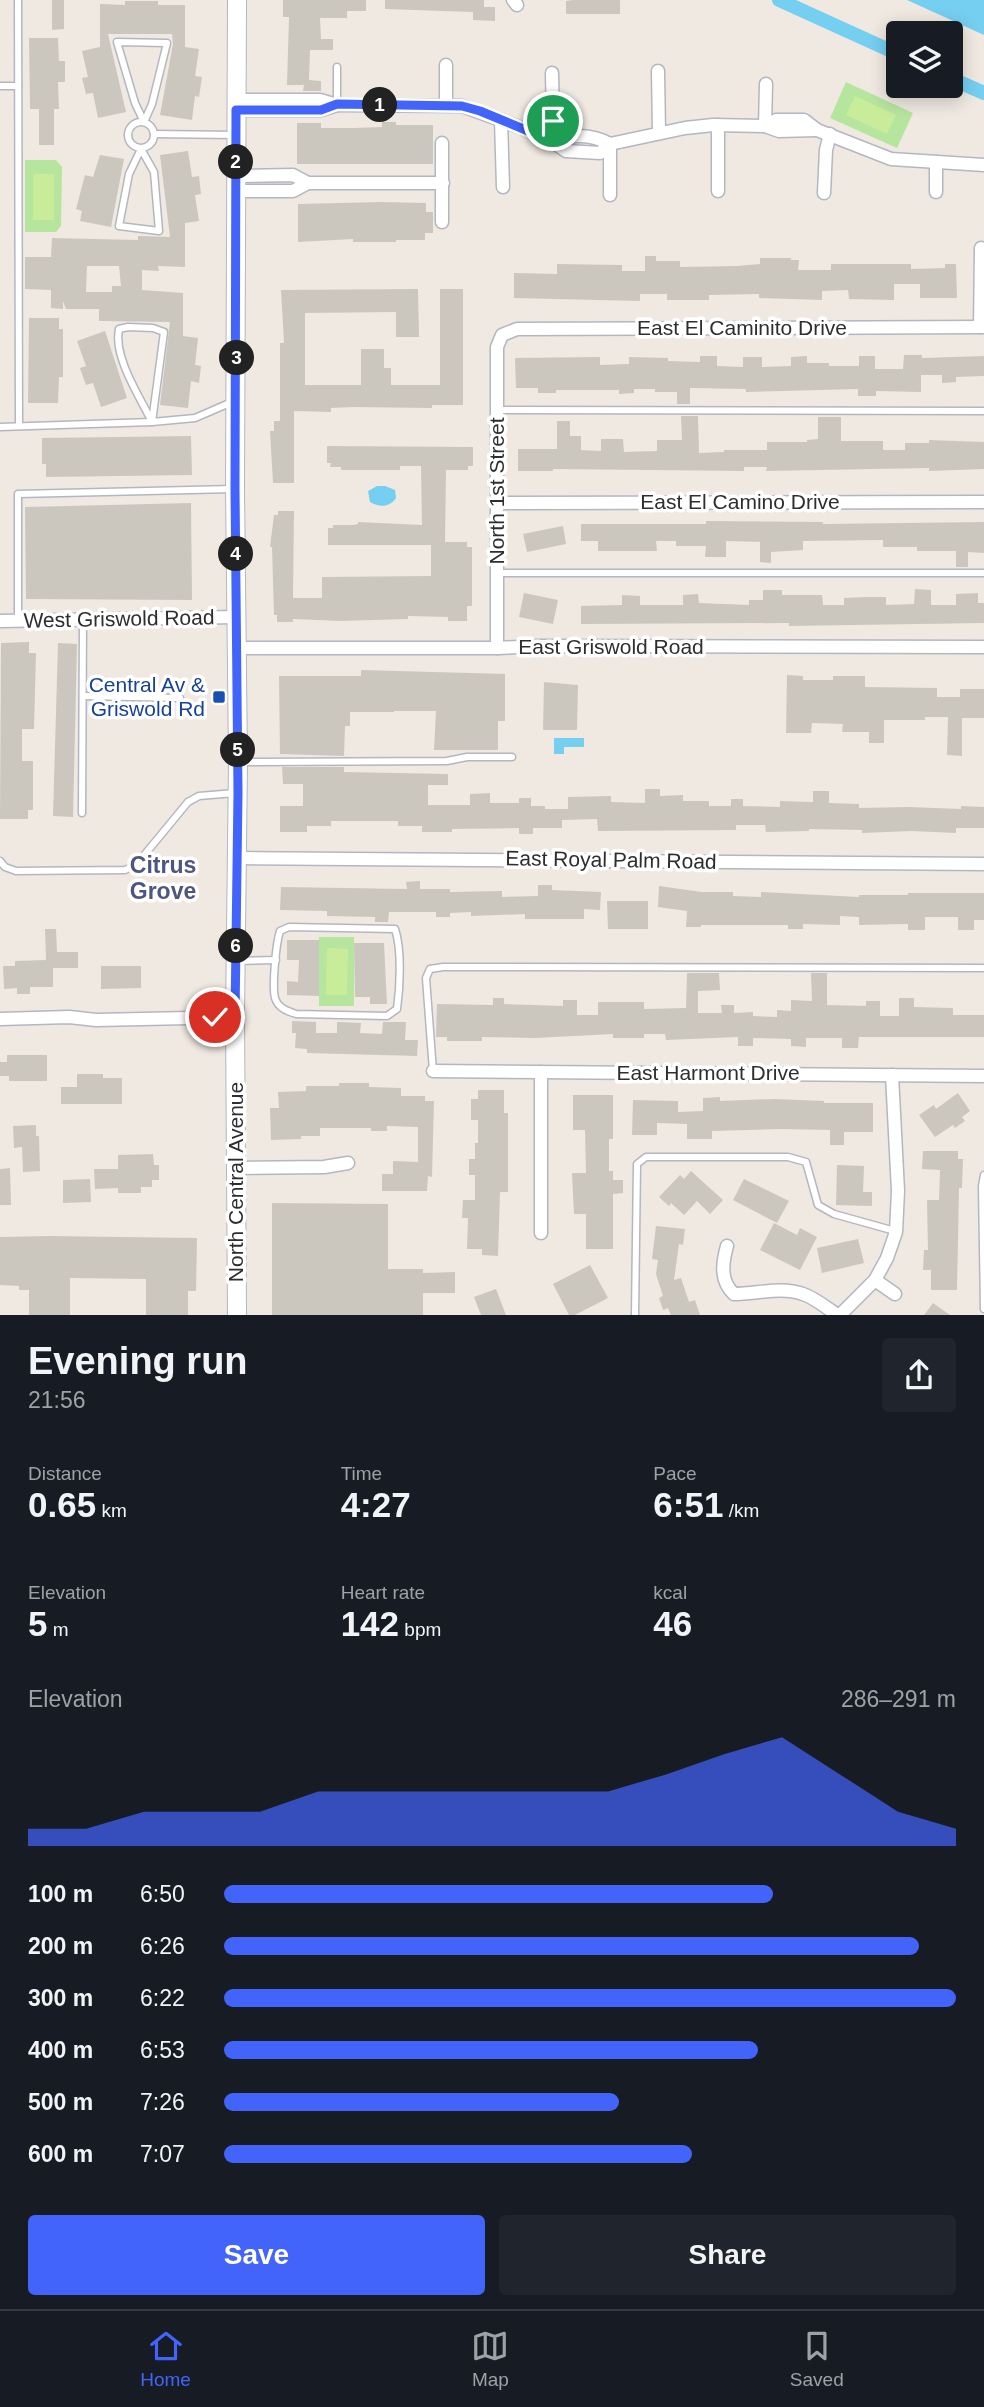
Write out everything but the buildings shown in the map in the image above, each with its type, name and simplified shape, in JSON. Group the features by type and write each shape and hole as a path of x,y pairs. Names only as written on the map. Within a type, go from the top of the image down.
{"main road":[{"name":"North Central Avenue","path":"237,0 237,1315"}],"street":[{"path":"446,65 446,105"},
{"path":"658,71 659,133"},
{"path":"550,140 553,121 552,74"},
{"path":"765,126 766,84"},
{"path":"236,105 321,110 337,104 462,106 550,140 566,151 600,153 610,144 659,133 718,125 765,126 779,131 824,132 891,159 984,165"},
{"path":"501,120 503,187"},
{"path":"718,125 718,191"},
{"path":"824,132 824,193"},
{"path":"442,143 442,222"},
{"path":"610,144 610,195"},
{"path":"936,162 936,192"},
{"path":"236,183 293,175 308,183 443,183"},
{"path":"236,183 282,191 293,191 308,183"},
{"path":"981,248 982,327"},
{"name":"East El Caminito Drive","path":"502,335 517,329 982,327"},
{"name":"North 1st Street","path":"497,648 497,347 502,335"},
{"name":"East El Camino Drive","path":"497,503 984,502"},
{"name":"West Griswold Road","path":"0,621 237,617"},
{"name":"East Griswold Road","path":"238,648 984,647"},
{"name":"East Royal Palm Road","path":"237,859 984,864"},
{"path":"0,1018 69,1017 96,1020 235,1017"},
{"name":"East Harmont Drive","path":"432,1070 984,1076"},
{"path":"541,1072 541,1233"},
{"path":"727,1246 723,1262 725,1282 734,1294 771,1291 804,1294 838,1315 875,1280 887,1258 896,1231 898,1191 892,1075"},
{"path":"236,1168 324,1167 348,1163"},
{"path":"875,1280 895,1294"}],"lane":[{"path":"18,0 19,426"},
{"path":"144,122 133,125 127,136 130,144 141,149 154,172 159,231 119,226 129,174 141,149 151,144 154,134 151,127 144,122 135,103 117,42 167,43 152,104 144,122"},
{"path":"337,67 337,104"},
{"path":"0,86 18,86"},
{"path":"154,134 236,135"},
{"path":"282,176 282,191"},
{"path":"153,328 164,332 152,422 123,362 117,340 119,329 153,328"},
{"path":"0,427 195,418 237,399"},
{"path":"497,410 984,411"},
{"path":"18,621 18,494 235,488"},
{"path":"497,573 984,573"},
{"path":"82,813 83,620"},
{"path":"83,696 180,698"},
{"path":"238,762 447,761 467,757 512,757"},
{"path":"0,861 5,867 16,871 125,870 136,864 188,802 199,796 238,793"},
{"path":"289,927 395,929 398,938 397,1009 387,1016 296,1014 283,1010 275,999 276,960 280,931 289,927"},
{"path":"236,961 276,960"},
{"path":"432,1070 426,978 430,969 984,968"},
{"path":"635,1315 637,1164 646,1157 788,1157 806,1162 818,1205 834,1214 896,1231"},
{"path":"984,1175 984,1309"}],"green space":[{"path":"846,82 913,113 897,148 830,118"},
{"path":"855,96 896,115 887,134 846,115"},
{"path":"25,160 56,160 62,167 61,226 56,232 25,232"},
{"path":"33,174 54,174 54,220 33,220"},
{"path":"319,937 354,937 354,1006 319,1006"},
{"path":"327,948 348,949 347,995 326,995"}],"water":[{"path":"907,0 984,0 984,35 963,25 963,21 953,21"},
{"path":"377,486 395,490 396,498 384,506 370,502 368,491"},
{"path":"554,738 584,738 584,747 564,747 564,754 554,754"}],"waterway":[{"path":"779,0 886,49"},
{"path":"963,84 984,93"}],"place":[{"name":"Central Av & Griswold Rd","path":"219,697"}],"district":[{"name":"Citrus Grove","path":"163,878"}],"route":[{"path":"215,1017 235,1017 238,793 235,488 236,110 321,110 337,104 462,106 550,140 553,121"}]}
